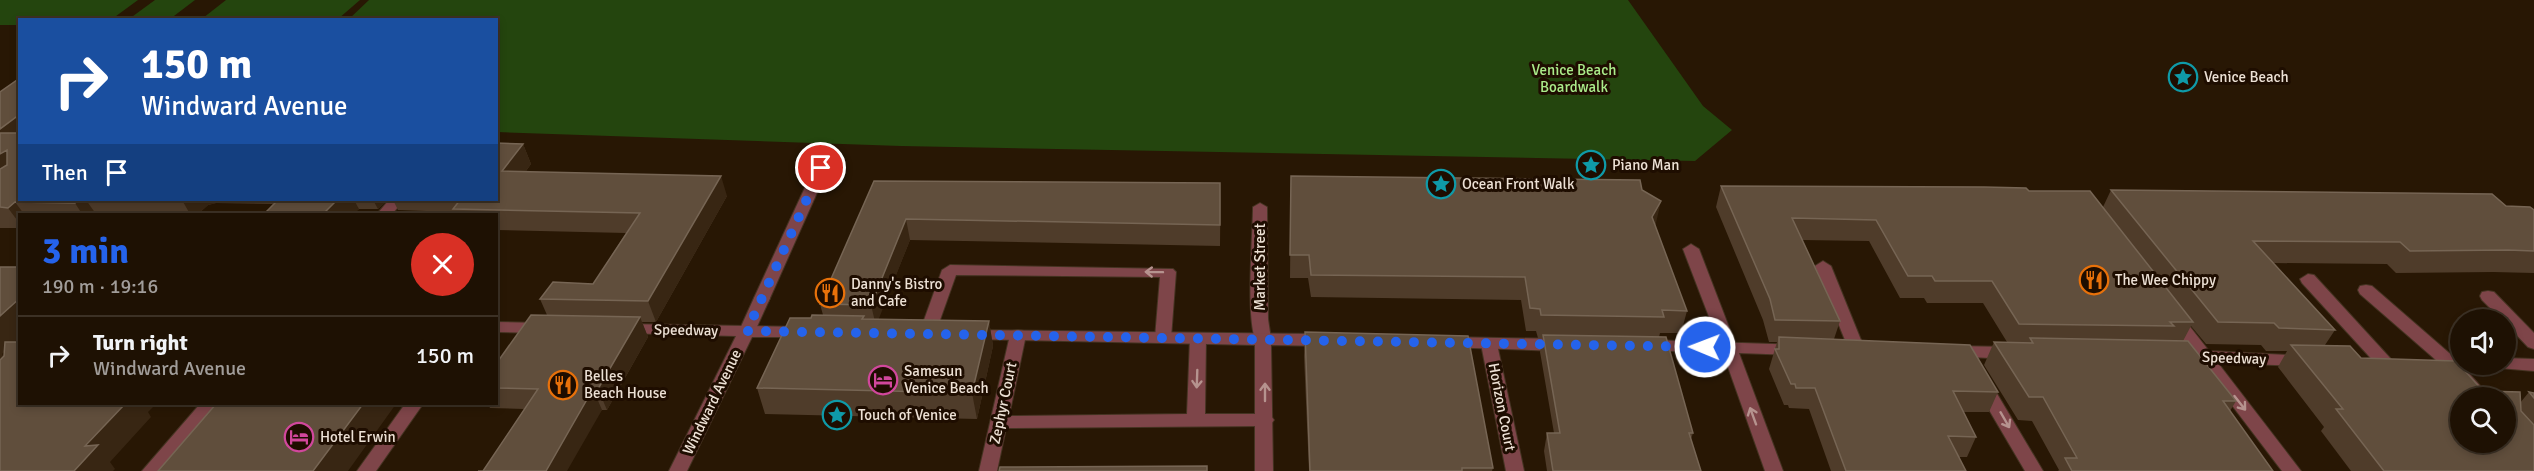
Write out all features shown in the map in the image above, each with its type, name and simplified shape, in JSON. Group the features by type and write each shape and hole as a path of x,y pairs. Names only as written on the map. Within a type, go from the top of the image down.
{"street":[{"name":"Windward Avenue","path":"678,471 747,331 821,168"},
{"path":"385,213 396,201"},
{"name":"Market Street","path":"1260,207 1264,471"},
{"path":"1691,249 1774,471"},
{"path":"1823,266 1863,350 1834,350"},
{"path":"1163,338 1168,272 950,270 921,334 1342,341"},
{"path":"2308,279 2384,362"},
{"path":"2366,290 2450,359"},
{"path":"2488,296 2534,343"},
{"path":"2161,302 2292,471"},
{"path":"498,327 558,328"},
{"name":"Speedway","path":"605,329 819,332"},
{"name":"Zephyr Court","path":"988,471 1018,335"},
{"path":"1196,420 1198,338"},
{"path":"1433,343 1573,345"},
{"name":"Horizon Court","path":"1489,344 1515,471"},
{"path":"1633,346 1810,349"},
{"path":"1941,351 2025,353"},
{"path":"1965,352 2034,471"},
{"name":"Speedway","path":"2168,356 2317,360"},
{"path":"2362,361 2406,362"},
{"path":"2428,363 2450,363"},
{"path":"2516,364 2534,364"},
{"path":"2465,375 2474,387"},
{"path":"151,471 209,405"},
{"path":"366,471 413,405"},
{"path":"999,422 1264,420"}],"green space":[{"path":"0,0 138,0 113,18 18,18 18,25 0,25"},
{"path":"155,0 195,0 171,18 130,18"},
{"path":"226,0 360,0 339,18 203,18"},
{"name":"Venice Beach Boardwalk","path":"369,0 1628,0 1703,106 1732,130 1695,161 901,146 498,132 498,18 350,18"}],"building":[{"path":"18,79 18,116 0,129 0,92"},
{"path":"0,133 18,133 18,201 78,201 75,203 15,202 8,208 0,207 0,169 7,165 7,150 0,154"},
{"path":"498,143 523,144 502,171 721,176 648,301 540,299 553,282 593,284 640,213 453,209 459,201 498,201"},
{"path":"1291,176 1640,180 1642,190 1661,201 1652,217 1687,311 1662,310 1664,317 1541,315 1540,309 1530,308 1525,277 1311,275 1309,255 1290,255"},
{"path":"874,181 1220,183 1220,225 906,219 871,305 820,304"},
{"path":"1721,186 1984,187 2026,188 2029,191 2090,191 2193,322 2170,322 2174,326 2019,324 1992,281 1935,281 1932,276 1908,276 1876,220 1792,218 1840,321 1775,320 1770,299"},
{"path":"2111,190 2492,194 2506,206 2530,207 2534,210 2534,251 2410,251 2400,242 2253,241 2335,330 2279,328 2274,323 2218,322"},
{"path":"277,201 336,201 324,213 265,213"},
{"path":"0,267 18,267 18,300 0,316"},
{"path":"531,315 640,317 598,389 593,389 546,471 483,471 538,389 498,388 498,361"},
{"path":"812,315 864,316 862,319 989,321 972,393 757,388 790,318 811,318"},
{"path":"1305,332 1468,336 1493,468 1462,468 1462,471 1310,471"},
{"path":"1543,335 1666,337 1693,433 1689,433 1701,471 1553,471 1547,433 1560,433"},
{"path":"1779,337 1970,345 1998,392 1953,391 1976,437 1948,436 1966,471 1846,471 1815,388 1796,388 1795,384 1791,384 1775,349 1779,349"},
{"path":"2030,338 2188,341 2236,401 2223,401 2273,471 2072,471 2065,458 2077,458 2043,397 2029,397 1994,342 2033,343"},
{"path":"5,342 18,342 18,405 124,405 85,446 98,445 74,471 0,471 0,360 4,356"},
{"path":"2291,345 2350,346 2361,358 2450,361 2450,375 2469,375 2479,387 2450,387 2450,453 2516,453 2516,392 2520,392 2521,411 2534,425 2534,471 2384,471 2336,409 2343,409"},
{"name":"Hotel Erwin","path":"215,405 362,405 313,471 158,471"},
{"path":"1207,466 1207,471 999,471 1000,467"}],"place":[{"name":"Venice Beach","path":"2183,77"},
{"name":"Piano Man","path":"1591,165"},
{"name":"Ocean Front Walk","path":"1441,184"},
{"name":"The Wee Chippy","path":"2094,280"},
{"name":"Danny's Bistro and Cafe","path":"830,293"},
{"name":"Samesun Venice Beach","path":"883,380"},
{"name":"Belles Beach House","path":"563,385"},
{"name":"Touch of Venice","path":"837,415"},
{"name":"Hotel Erwin","path":"299,437"}],"route":[{"path":"821,168 747,331 1705,347"}]}
